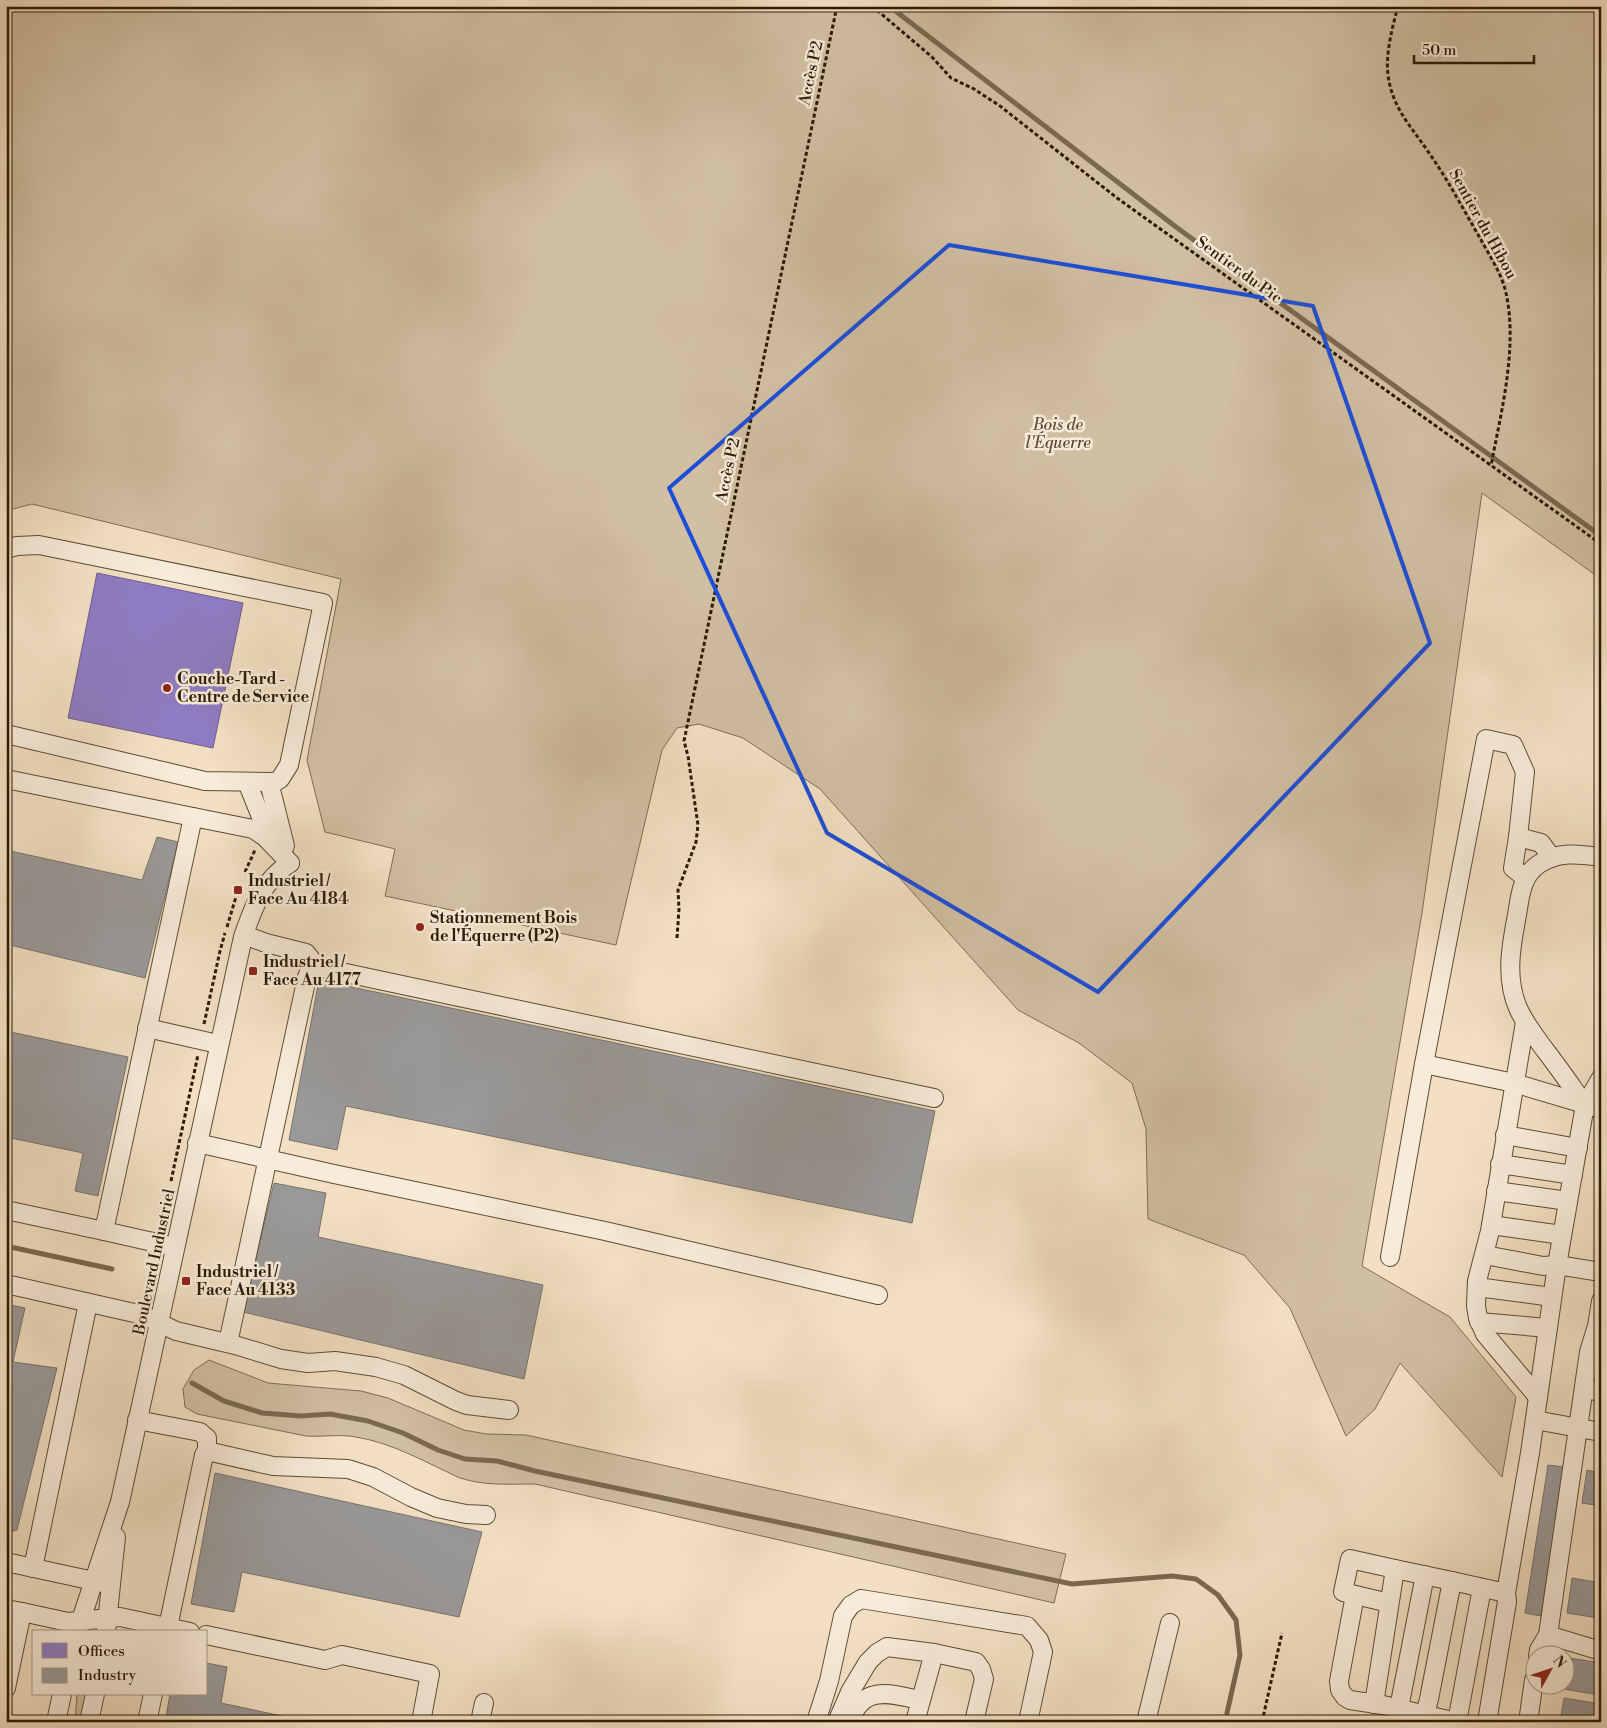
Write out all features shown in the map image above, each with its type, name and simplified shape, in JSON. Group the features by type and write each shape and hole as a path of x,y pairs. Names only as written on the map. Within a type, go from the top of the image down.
{"street":[{"path":"6,549 16,546 39,545 323,603 289,765 280,780 269,782 217,782 190,778 6,734"},
{"path":"1390,1257 1424,1064 1486,739 1514,745 1526,772 1513,868 1526,878"},
{"path":"6,779 253,829 265,837 290,863"},
{"path":"246,782 263,822 290,863"},
{"path":"269,782 279,828 290,863"},
{"path":"104,1231 192,817"},
{"path":"1518,837 1541,843 1552,858"},
{"path":"1593,1107 1525,1022 1514,994 1510,966 1512,940 1526,878 1538,864 1552,858 1569,854 1601,857"},
{"name":"Boulevard Industriel","path":"107,1625 120,1502 218,1044 244,935 250,914 263,889 276,873 290,863"},
{"path":"244,935 266,943 306,953 313,962 314,968"},
{"path":"228,1343 307,977 310,970 314,968 337,971 934,1098"},
{"path":"1525,1022 1485,1255 1477,1287 1476,1306 1479,1322 1485,1334 1538,1397"},
{"path":"147,1028 218,1044"},
{"path":"1424,1064 1514,1083 1593,1107"},
{"path":"1487,1722 1568,1201 1578,1148 1601,1078"},
{"path":"1505,1135 1578,1148"},
{"path":"197,1143 594,1229 878,1296"},
{"path":"1500,1164 1573,1175"},
{"path":"1496,1191 1568,1201"},
{"path":"6,1210 175,1247"},
{"path":"1490,1225 1562,1235"},
{"path":"1485,1255 1543,1266 1557,1265 1601,1272"},
{"path":"6,1284 142,1315 176,1331 228,1343 268,1356 296,1362 335,1362 376,1366 404,1375 467,1405 509,1410"},
{"path":"1477,1287 1552,1297"},
{"path":"33,1568 88,1303"},
{"path":"1541,1646 1548,1635 1578,1428 1592,1391 1600,1310"},
{"path":"1479,1322 1548,1328"},
{"path":"137,1420 200,1432 207,1438 208,1451"},
{"path":"1535,1420 1601,1432"},
{"path":"208,1451 273,1466 348,1469 373,1477 411,1497 438,1508 466,1514 486,1515"},
{"path":"6,1688 14,1610 79,1626 107,1625 120,1617 167,1629 204,1454 208,1451"},
{"name":"Boulevard Industriel","path":"79,1626 120,1502"},
{"path":"1389,1603 1343,1592 1350,1559 1506,1593"},
{"path":"6,1562 111,1585"},
{"path":"1374,1704 1395,1569"},
{"path":"1399,1708 1425,1576"},
{"path":"1424,1718 1452,1582"},
{"path":"1355,1595 1339,1681 1340,1690 1345,1697 1350,1700 1399,1708 1424,1718 1457,1722 1482,1588"},
{"path":"816,1722 829,1681 843,1616 851,1605 861,1599 1027,1626 1039,1640 1043,1652 1028,1722"},
{"path":"1146,1722 1170,1623"},
{"path":"208,1635 325,1660 342,1655 430,1674 421,1722"},
{"path":"1548,1635 1601,1651"},
{"path":"837,1722 850,1692 868,1662 886,1647 934,1653 976,1662 981,1668 984,1679 974,1722"},
{"path":"915,1722 919,1700 934,1653"},
{"path":"850,1722 852,1715 861,1702 869,1696 881,1693 919,1700"},
{"path":"56,1722 62,1696"},
{"path":"89,1722 95,1696"},
{"path":"147,1722 153,1696"},
{"path":"1528,1722 1532,1696"},
{"path":"480,1722 484,1703"}],"path":[{"name":"Accès P2","path":"677,938 678,890 696,842 698,825 684,741 837,6"},
{"name":"Sentier du Pic","path":"872,6 932,57 951,78 974,89 1000,106 1117,198 1601,544"},
{"name":"Sentier du Hibou","path":"1398,6 1387,70 1393,96 1402,116 1427,150 1454,193 1493,262 1506,291 1509,312 1510,353 1491,467"},
{"path":"245,872 253,854"},
{"name":"Boulevard Industriel","path":"170,1185 220,952 238,890"},
{"path":"1262,1722 1282,1633"}],"highlighted area":[{"path":"949,245 1313,306 1430,643 1098,992 827,833 669,488"}],"green space":[{"name":"Bois de l'Équerre","path":"6,6 1601,6 1601,579 1482,493 1422,913 1362,1266 1450,1317 1516,1397 1502,1477 1400,1363 1375,1409 1346,1436 1290,1308 1244,1255 1148,1219 1146,1129 1132,1083 1079,1043 1018,1010 820,789 743,738 699,724 677,728 662,750 616,945 385,896 395,849 325,832 307,760 341,579 32,504 6,511"},
{"path":"209,1360 268,1383 361,1391 388,1398 464,1430 486,1434 526,1435 1066,1554 1054,1603 535,1484 497,1484 469,1481 396,1449 370,1440 344,1436 306,1436 197,1414 185,1407 183,1389 194,1370"},
{"path":"77,1696 86,1696 80,1722 75,1722"}],"building: Offices":[{"path":"97,573 243,603 213,748 68,718"}],"building: Industry":[{"path":"157,837 178,842 145,978 6,944 6,850 142,880"},
{"path":"319,980 935,1111 912,1223 346,1106 337,1150 289,1140"},
{"path":"6,1031 128,1057 98,1196 75,1191 83,1153 6,1137"},
{"path":"274,1183 326,1193 318,1237 543,1285 524,1379 243,1312"},
{"path":"6,1304 25,1308 13,1362 57,1368 17,1530 6,1533"},
{"path":"1548,1465 1564,1467 1541,1616 1525,1613"},
{"path":"1587,1470 1601,1473 1601,1506 1582,1503"},
{"path":"215,1473 482,1532 459,1617 242,1572 234,1612 191,1604"},
{"path":"1572,1578 1601,1583 1601,1603 1598,1618 1567,1613"},
{"path":"1574,1659 1601,1663 1599,1695 1574,1691"},
{"path":"208,1663 227,1667 221,1703 310,1722 165,1722 170,1696 208,1696"},
{"path":"1564,1698 1601,1704 1598,1722 1560,1722"}],"waterway":[{"path":"889,6 1176,227 1601,536"},
{"path":"6,1246 112,1269"},
{"path":"192,1383 224,1401 262,1413 301,1416 330,1414 368,1421 403,1433 438,1450 465,1459 497,1461 535,1471 1072,1584 1172,1576 1196,1579 1218,1595 1236,1620 1240,1655 1227,1713"}],"place":[{"name":"Couche-Tard - Centre de Service","path":"167,688"},
{"name":"Industriel / Face Au 4184","path":"238,890"},
{"name":"Stationnement Bois de l'Équerre (P2)","path":"420,927"},
{"name":"Industriel / Face Au 4177","path":"253,971"},
{"name":"Industriel / Face Au 4133","path":"186,1281"}]}
